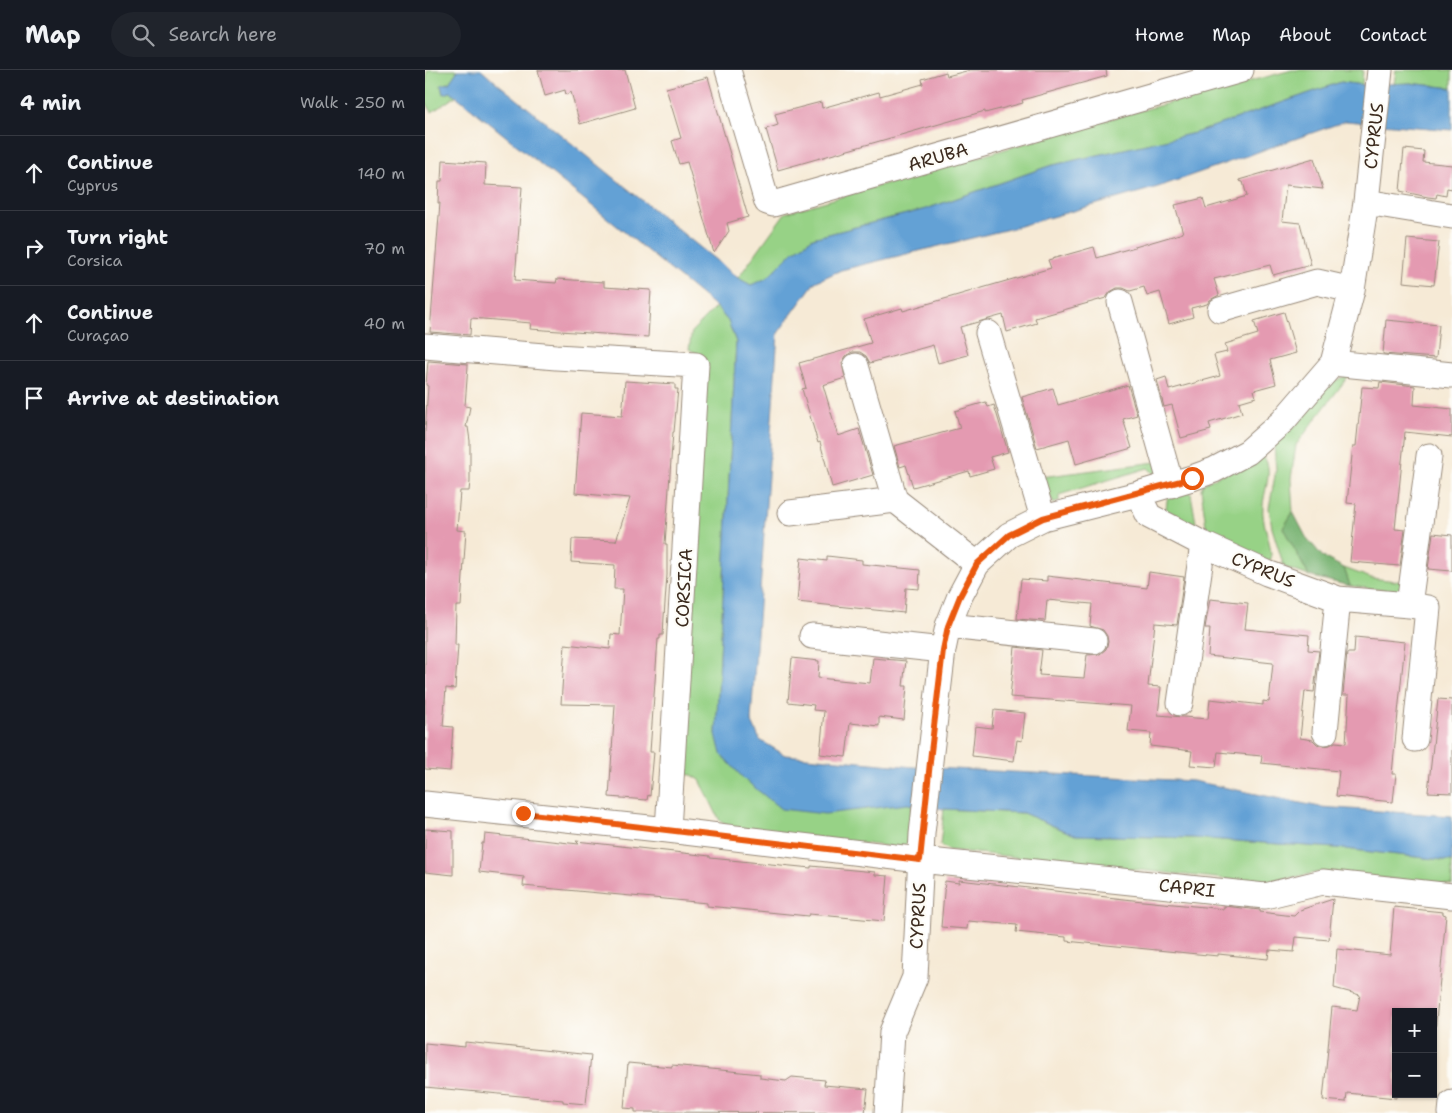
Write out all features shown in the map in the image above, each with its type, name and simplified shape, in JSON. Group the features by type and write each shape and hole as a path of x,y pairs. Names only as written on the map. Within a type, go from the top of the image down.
{"street":[{"name":"ARUBA","path":"728,70 767,202 773,204 1241,70"},
{"name":"CYPRUS","path":"887,1113 892,1032 915,977 922,834 945,638 960,596 977,564 1009,535 1043,518 1171,485 1214,470 1248,452 1283,421 1333,364 1353,290 1366,202 1380,70"},
{"path":"1366,202 1452,216"},
{"path":"1220,310 1317,282 1353,290"},
{"path":"1120,302 1171,485"},
{"path":"988,333 1043,518"},
{"name":"CORSICA","path":"425,346 556,357 697,365 668,830"},
{"path":"1333,364 1452,375"},
{"path":"856,366 895,500 977,564"},
{"path":"1409,605 1429,456"},
{"name":"CYPRUS","path":"1138,494 1149,516 1203,544 1267,573 1338,599 1428,608 1415,739"},
{"path":"790,513 895,500"},
{"path":"1180,703 1203,544"},
{"path":"1325,732 1338,599"},
{"path":"812,636 1094,641"},
{"path":"425,804 523,813 920,860"},
{"name":"CAPRI","path":"920,860 1265,896 1323,882 1452,896"},
{"path":"1451,1113 1452,1103"}],"green space":[{"path":"427,70 458,70 449,83 441,85 443,94 451,92 456,96 432,112 425,101"},
{"path":"1292,70 1363,70 1362,85 1341,82 1195,133 1049,166 926,209 813,238 794,251 767,278 751,285 738,278 785,213 1106,120"},
{"path":"1396,70 1452,70 1452,88 1410,83 1394,84"},
{"path":"716,307 728,321 736,342 716,734 912,805 911,839 902,848 729,827 720,821 700,780 692,775 680,774 701,356 689,349 692,331"},
{"path":"1350,374 1296,445 1291,479 1293,512 1284,528 1309,576 1284,567 1272,528 1269,508 1276,470 1274,445 1301,420 1330,383"},
{"path":"1260,454 1265,458 1268,471 1263,512 1271,552 1271,559 1268,561 1207,533 1201,489 1203,484"},
{"path":"1156,462 1158,472 1154,474 1148,468 1059,495 1059,501 1054,504 1041,477"},
{"path":"1188,488 1191,494 1196,523 1193,527 1168,515 1166,508 1168,494"},
{"path":"1293,512 1306,537 1323,557 1344,568 1350,586 1309,576 1283,528"},
{"path":"1344,568 1371,578 1404,582 1399,592 1350,586"},
{"path":"944,809 1023,813 1075,835 1193,838 1336,848 1452,861 1452,885 1321,872 1263,883 948,850 940,845"}],"water":[{"path":"458,70 481,70 738,278 751,285 767,278 794,251 813,238 926,209 1049,166 1195,133 1341,82 1362,85 1410,83 1452,88 1452,130 1346,121 1158,187 1009,229 841,270 815,282 778,333 751,720 760,740 785,755 914,767 1193,781 1320,807 1452,816 1452,861 1336,848 1193,838 1075,835 1023,813 944,809 908,804 825,814 781,809 744,779 721,754 716,734 736,342 728,321 716,307 451,92 443,94 441,85 449,83"}],"building":[{"path":"538,70 625,70 635,108 580,124 571,92 566,95 565,90 545,96"},
{"path":"970,70 1106,70 1107,76 1022,100 1023,103 985,113 985,111 778,170 766,129 778,125 775,114 821,102 822,108 879,92 880,96 923,84 922,79 946,72 947,76"},
{"path":"708,77 748,217 727,223 729,231 714,253 687,162 679,164 672,141 681,138 666,88"},
{"path":"1404,149 1424,151 1423,162 1452,165 1452,189 1447,188 1446,196 1437,194 1436,198 1400,191"},
{"path":"1314,158 1323,189 1286,185 1282,221 1300,223 1311,265 1273,275 1270,265 1214,279 1219,295 1207,304 1191,308 1193,317 1169,324 1160,292 1147,296 1144,287 1130,291 1117,288 1110,292 1106,298 1035,318 1037,323 1007,332 1003,315 960,327 968,355 938,363 933,345 870,363 866,356 860,352 852,352 846,356 842,363 845,378 823,385 838,436 859,429 873,475 832,487 820,442 818,443 802,389 806,388 799,363 871,343 864,319 902,308 903,311 1051,268 1048,260 1094,247 1097,258 1183,233 1175,205 1203,198 1206,208 1247,196 1243,182 1239,180"},
{"path":"443,160 486,163 485,185 522,187 515,280 556,283 557,279 604,282 604,287 651,290 648,337 530,329 531,323 471,318 470,335 430,332 440,203 438,203 439,181 442,181"},
{"path":"1407,239 1439,242 1434,285 1403,282"},
{"path":"1284,312 1296,353 1270,360 1276,384 1254,390 1256,397 1239,402 1242,413 1209,423 1211,430 1181,438 1172,405 1164,407 1157,380 1166,377 1169,390 1220,376 1214,355 1227,352 1225,344 1258,334 1254,321"},
{"path":"1386,320 1439,325 1436,358 1383,354"},
{"path":"428,361 468,364 465,406 470,407 466,427 468,427 470,441 470,482 469,491 460,491 457,530 466,531 461,606 456,606 455,645 458,645 455,689 446,688 443,726 453,727 450,771 425,769 425,431"},
{"path":"625,381 675,384 675,389 678,389 665,544 667,544 667,575 663,635 660,635 660,639 658,639 650,752 654,752 650,796 648,795 647,800 609,797 615,705 561,704 565,644 610,649 611,634 620,635 623,589 614,589 615,565 571,562 572,539 616,541 630,498 575,493 581,413 622,416"},
{"path":"1380,382 1415,386 1414,405 1452,409 1452,437 1405,432 1395,529 1405,530 1400,566 1350,562 1356,504 1347,503 1353,446 1356,446 1362,387 1379,388"},
{"path":"1128,385 1137,415 1123,419 1132,448 1076,464 1069,439 1037,448 1022,397 1053,388 1058,405"},
{"path":"986,402 988,407 994,405 1008,452 990,457 994,469 970,476 969,471 913,487 906,465 900,467 894,446 960,428 955,411"},
{"path":"1433,533 1452,535 1452,571 1428,569"},
{"path":"827,556 862,560 862,564 920,570 919,589 906,588 904,613 797,602 801,558 827,561"},
{"path":"1149,572 1184,577 1177,625 1155,623 1148,686 1161,687 1158,715 1208,719 1210,699 1263,705 1263,701 1269,702 1273,663 1208,656 1210,628 1205,628 1210,599 1248,603 1245,629 1309,635 1308,650 1319,651 1314,692 1305,691 1300,738 1313,740 1323,746 1335,742 1346,743 1349,695 1343,695 1347,653 1354,653 1355,637 1405,642 1392,774 1396,774 1393,802 1336,796 1339,771 1261,763 1262,756 1218,752 1216,767 1190,765 1192,751 1150,746 1151,733 1128,731 1131,706 1010,697 1015,647 1042,650 1039,675 1084,678 1087,655 1100,654 1106,649 1108,642 1103,630 1090,626 1092,604 1047,600 1045,621 1017,619 1021,579 1047,581 1047,576 1147,588"},
{"path":"792,658 819,661 818,678 870,683 873,658 906,661 903,686 907,686 904,720 879,717 879,726 850,723 846,757 820,754 824,711 813,710 814,705 788,702"},
{"path":"1438,699 1452,700 1452,793 1428,792"},
{"path":"994,710 1025,713 1022,741 1017,740 1014,761 972,756 975,726 992,728"},
{"path":"425,829 453,831 453,875 425,872"},
{"path":"485,834 579,844 576,841 710,856 710,858 811,868 811,866 875,872 875,875 888,876 884,921 809,914 808,916 707,906 707,903 523,886 524,877 479,872 482,843 484,843"},
{"path":"959,880 1224,909 1224,906 1294,916 1300,910 1333,899 1329,940 1296,937 1294,952 1269,950 1268,959 1066,941 1066,937 1016,932 1017,925 968,921 967,929 941,927 945,881 959,883"},
{"path":"1394,907 1443,912 1446,915 1437,1011 1437,1008 1392,1008 1392,1098 1347,1093 1346,1102 1323,1100 1332,1007 1357,1010 1360,995 1334,988 1337,949 1390,955"},
{"path":"465,1042 591,1055 586,1104 563,1102 563,1100 425,1087 425,1043 465,1047"},
{"path":"628,1063 672,1067 672,1065 760,1074 760,1078 786,1081 792,1077 825,1080 824,1085 868,1089 865,1113 635,1112 635,1109 624,1108"}],"route":[{"path":"523,813 920,860 943,650 948,626 960,596 977,564 1009,535 1043,518 1192,478"}]}
